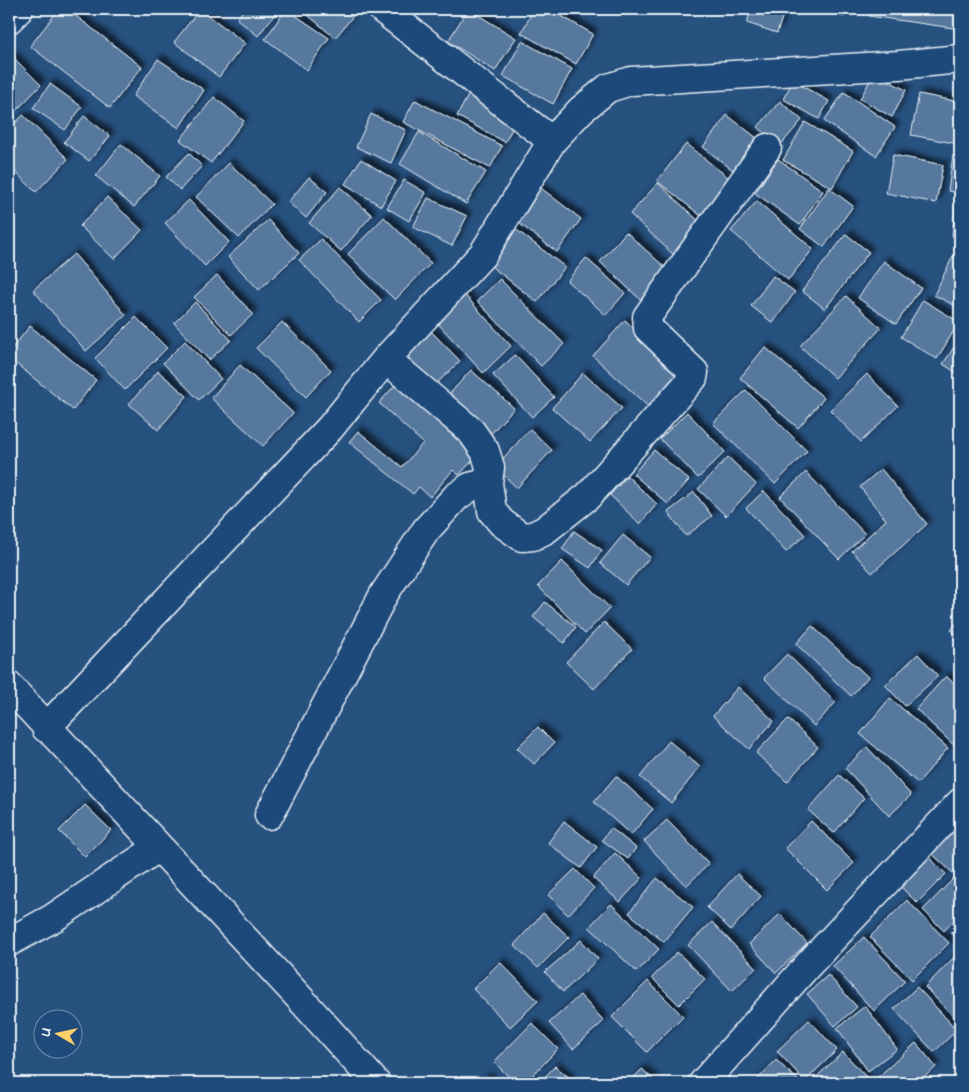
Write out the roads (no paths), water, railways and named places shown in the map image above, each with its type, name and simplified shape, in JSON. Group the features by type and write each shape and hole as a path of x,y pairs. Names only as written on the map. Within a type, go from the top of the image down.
{"street":[{"path":"9,19 19,9"},
{"path":"382,9 552,141"},
{"path":"46,728 330,428 386,359 483,254 552,141 581,110 608,88 631,81 899,65 960,59"},
{"path":"386,359 471,431 485,451 490,467 488,483 492,512 502,523 522,537 533,536 545,530 588,496 693,378 694,372 648,328 647,318 767,148"},
{"path":"269,815 384,594 426,530 456,497 470,487 488,483"},
{"path":"9,686 46,728 296,994 376,1083"},
{"path":"703,1083 806,967 960,803"},
{"path":"9,942 53,918 159,847"}]}
